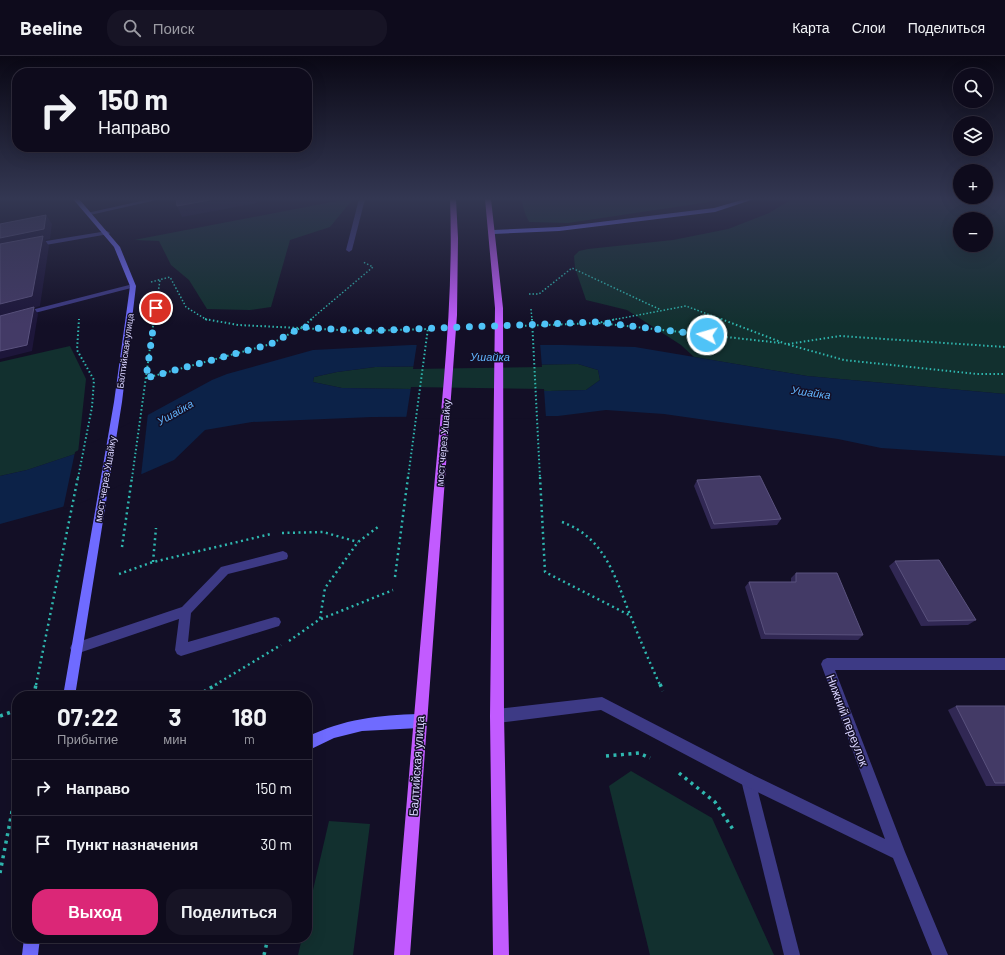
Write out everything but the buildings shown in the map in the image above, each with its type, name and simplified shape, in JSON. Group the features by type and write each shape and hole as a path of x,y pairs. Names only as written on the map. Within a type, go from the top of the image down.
{"main road":[{"name":"мост через Ушайку","path":"431,578 454,308 456,241"},
{"path":"493,241 499,308 497,716 501,955"},
{"name":"Балтийская улица","path":"402,955 431,578"}],"street":[{"path":"30,246 62,241"},
{"path":"0,320 134,286 117,247 112,241"},
{"path":"349,250 351,241"},
{"name":"Балтийская улица","path":"118,402 134,286"},
{"name":"мост через Ушайку","path":"76,648 118,402"},
{"path":"70,691 76,648 186,611 225,570 283,556"},
{"path":"186,611 181,650 275,622"},
{"name":"Нижний переулок","path":"898,853 826,664 1005,664"},
{"path":"497,716 602,703 748,780 898,853 940,955"},
{"path":"312,742 350,727 381,721 419,721"},
{"path":"748,780 792,955"},
{"path":"30,955 31,943"}],"path":[{"path":"146,378 271,344 302,327 356,283 373,267 364,263 349,250"},
{"path":"529,294 539,294 572,268 661,310"},
{"path":"134,286 170,277 186,307 206,320 238,324 360,331 430,328"},
{"path":"122,547 142,397 160,280"},
{"path":"35,691 92,407 94,380 77,350 80,299"},
{"path":"516,326 597,322 686,306 786,344 844,360 977,374 1005,374"},
{"path":"531,309 545,572 631,616"},
{"path":"597,322 786,344 840,336 1005,347"},
{"path":"395,577 428,325"},
{"path":"562,522 570,524 587,536 602,551 616,575 631,616 663,691"},
{"path":"153,562 156,528"},
{"path":"320,619 394,590"},
{"path":"0,716 12,712"},
{"path":"606,756 639,753 652,759"},
{"path":"672,767 715,802 736,834"},
{"path":"0,873 12,812"},
{"path":"264,955 267,943"}],"green space":[{"path":"159,241 290,241 271,307 250,310 207,309 189,280 171,265"},
{"path":"664,241 953,241 953,252 993,252 993,241 1005,241 1005,394 807,376 694,357 681,345 627,310 586,300 575,268 574,256 579,251"},
{"path":"70,346 86,379 78,453 27,470 0,476 0,362"},
{"path":"578,364 598,370 600,380 586,390 550,391 342,388 313,382 314,377 337,372 375,367"},
{"path":"631,771 712,818 774,955 650,955 609,786"},
{"path":"329,821 370,824 353,955 298,955 301,943 312,943 312,894"}],"water":[{"name":"Ушайка","path":"411,345 563,345 635,347 807,376 1005,394 1005,456 881,448 838,439 664,414 606,410 558,416 372,417 252,422 205,430 174,460 73,504 0,524 0,476 27,470 78,453 212,380 227,374 313,350","holes":["578,364 598,370 600,380 586,390 550,391 342,388 313,382 314,377 337,372 375,367"]}],"pier":[{"path":"417,343 540,343 542,367 413,369"},
{"path":"411,387 544,389 546,418 406,419"},
{"path":"148,413 141,476 74,506 63,509 75,452"}],"route":[{"path":"156,308 146,378 271,344 302,327 360,331 597,322 707,335"}]}
